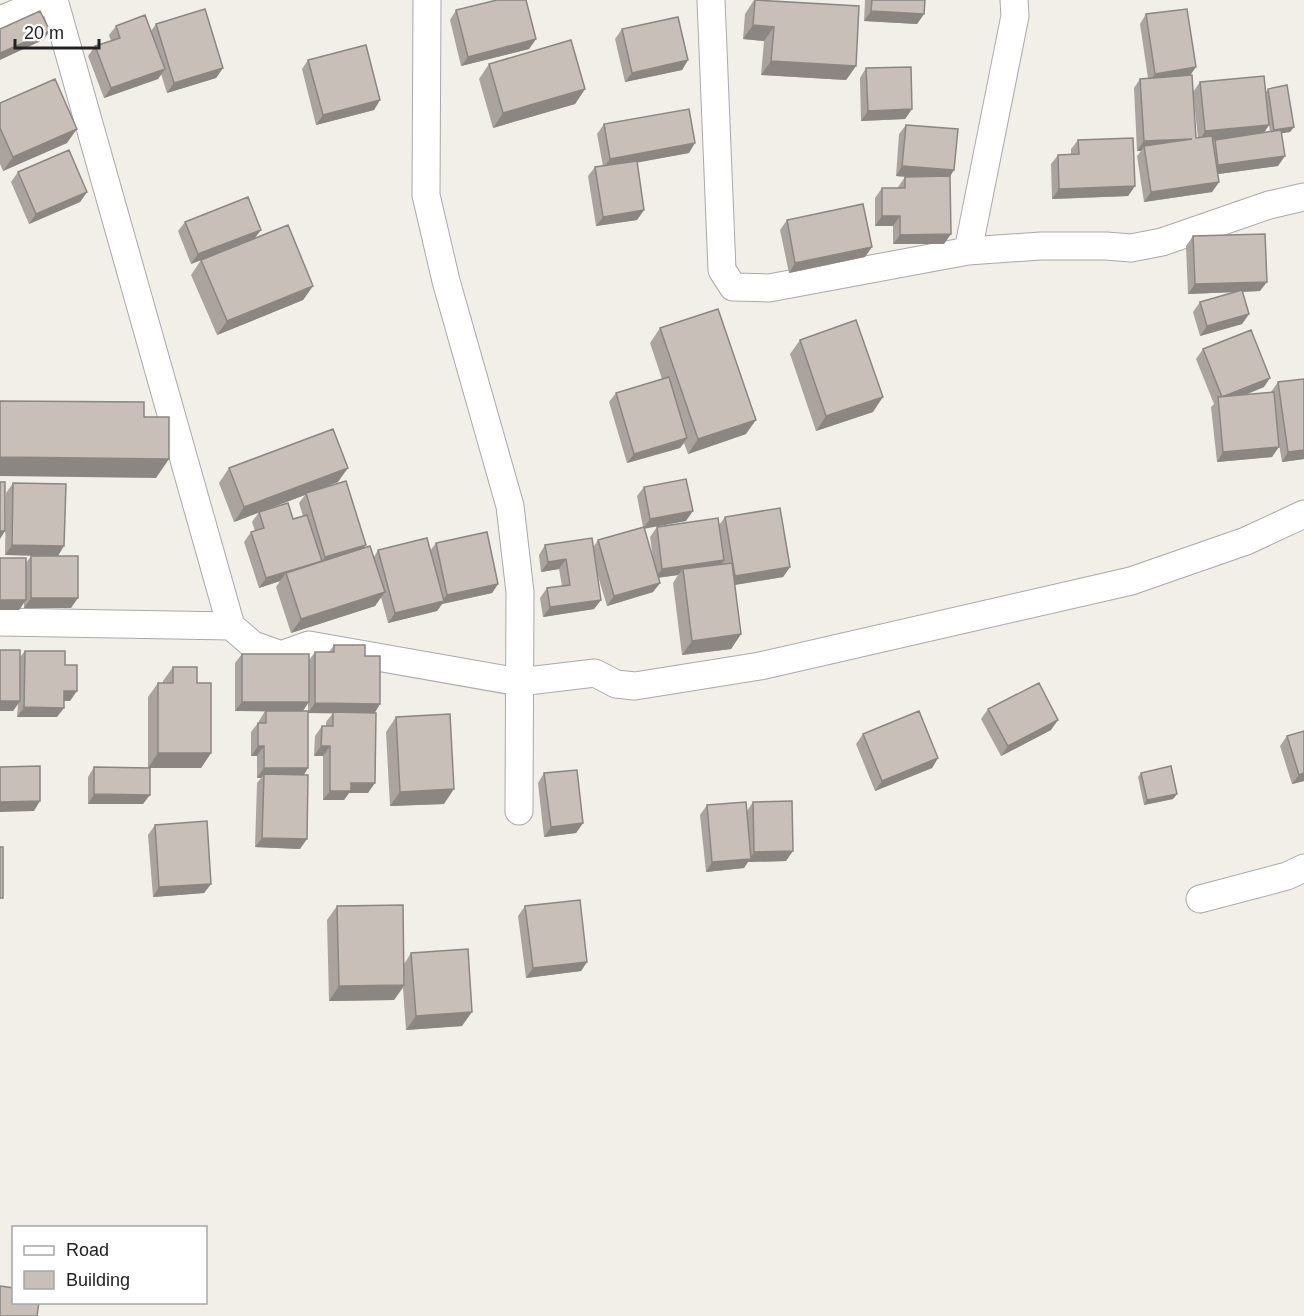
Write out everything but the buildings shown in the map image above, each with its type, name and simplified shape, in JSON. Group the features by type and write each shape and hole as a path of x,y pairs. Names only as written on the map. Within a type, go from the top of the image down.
{"street":[{"path":"0,20 48,0"},
{"path":"54,0 231,626 253,645 281,655 309,645 519,682 595,673 616,684 635,686 760,666 1131,581 1246,541 1304,514"},
{"path":"427,0 426,195 446,281 510,506 520,592 519,810"},
{"path":"711,0 722,270 733,287 769,288 968,251 1041,246 1131,248 1162,242 1269,205 1304,197"},
{"path":"968,251 1015,16 1014,0"},
{"path":"0,622 231,626"},
{"path":"1200,898 1287,876 1304,868"}]}
